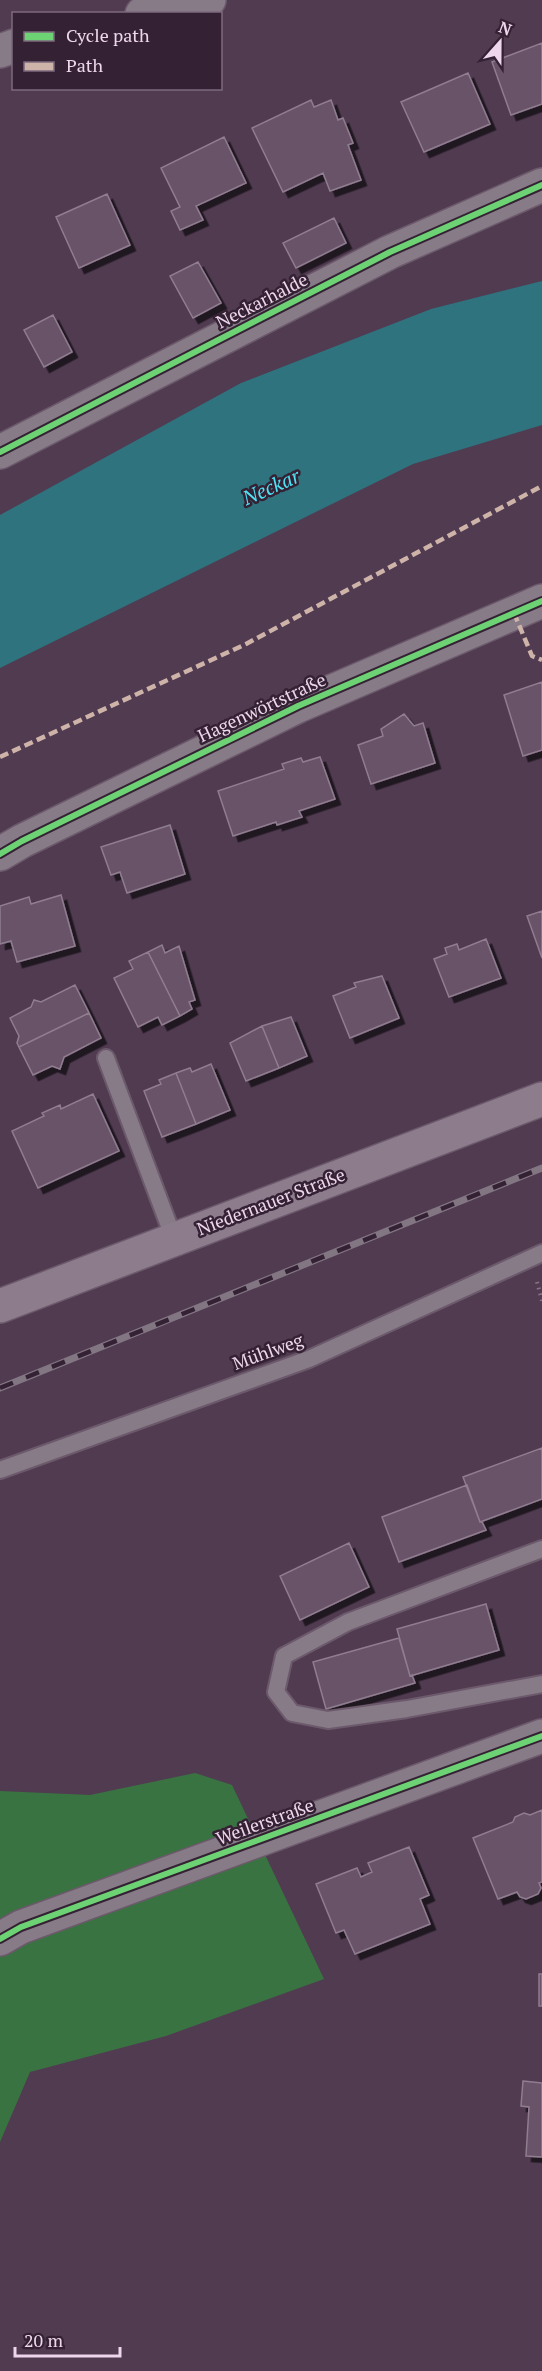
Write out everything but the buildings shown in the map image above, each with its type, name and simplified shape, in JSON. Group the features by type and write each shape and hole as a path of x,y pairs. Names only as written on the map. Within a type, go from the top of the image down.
{"main road":[{"name":"Niedernauer Straße","path":"0,1305 542,1099"}],"street":[{"path":"152,12 209,0"},
{"name":"Neckarhalde","path":"0,452 390,252 542,185"},
{"name":"Hagenwörtstraße","path":"0,854 22,840 298,706 542,601"},
{"name":"Weilerstraße","path":"0,1939 21,1927 542,1736"}],"lane":[{"path":"106,1058 174,1239"},
{"name":"Mühlweg","path":"0,1470 309,1359 542,1253"},
{"path":"542,1549 348,1622 293,1651 284,1656 276,1692 292,1713 328,1719 407,1709 542,1684"}],"green space":[{"path":"195,1773 232,1785 324,1979 166,2036 30,2072 0,2142 0,1791 90,1795"}],"water":[{"name":"Neckar","path":"542,281 542,425 413,464 0,668 0,515 241,383 431,309"}],"railway":[{"path":"0,1388 542,1168"}],"marked path":[{"path":"0,757 246,644 542,486"},
{"path":"514,613 532,656 542,660"}],"cycle path":[{"path":"0,452 390,252 542,185"},
{"path":"0,854 22,841 298,706 542,601"},
{"path":"0,1939 21,1927 542,1736"}]}
